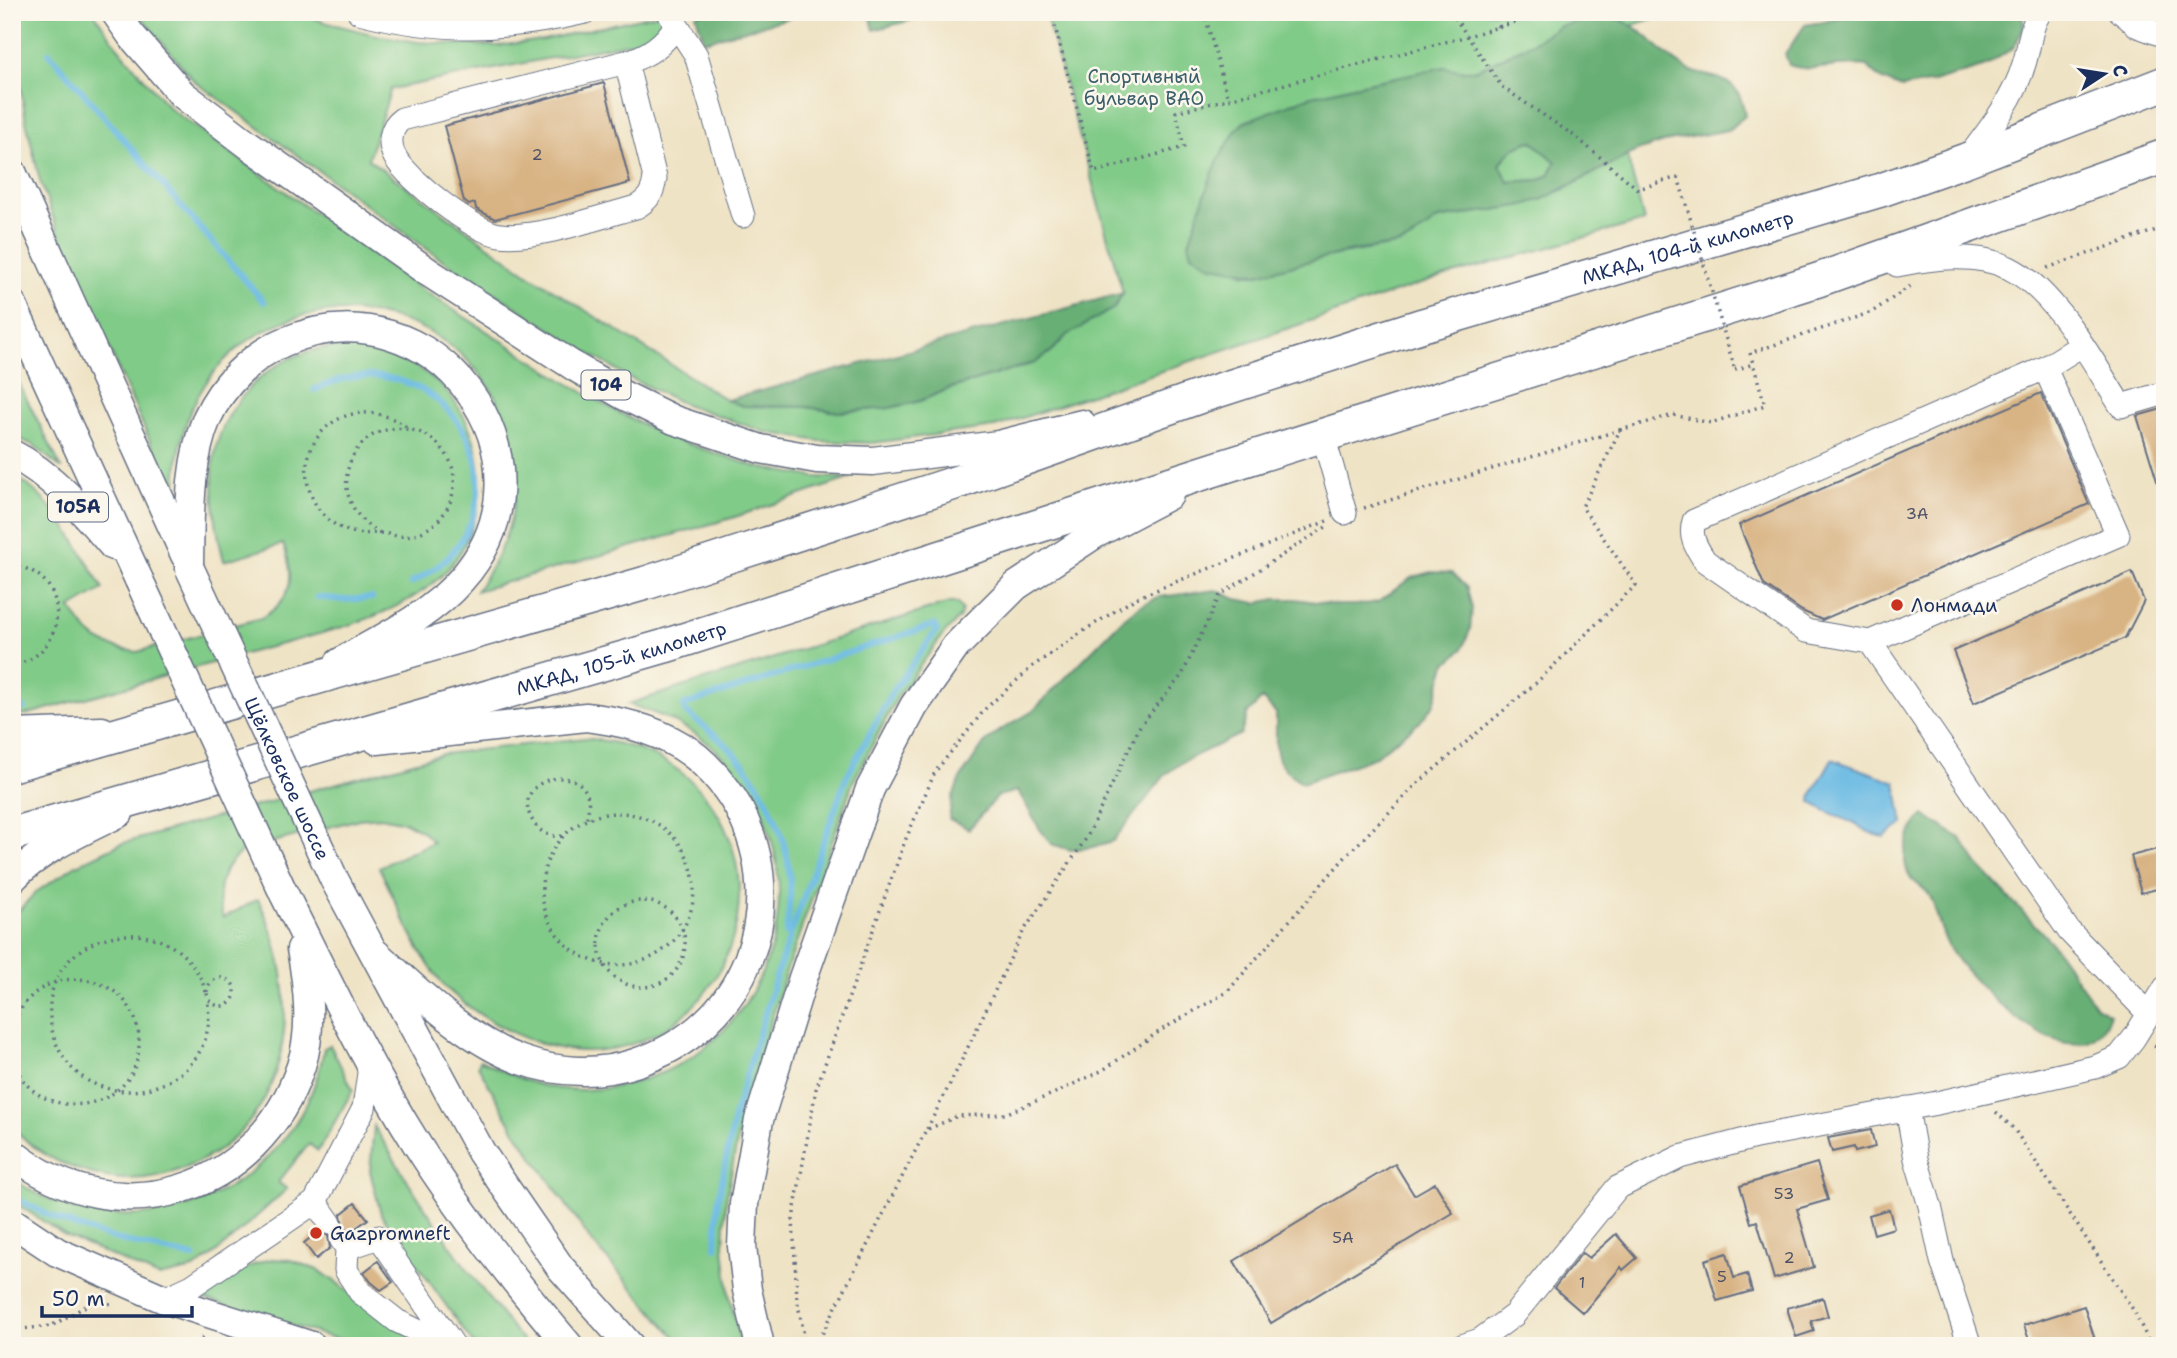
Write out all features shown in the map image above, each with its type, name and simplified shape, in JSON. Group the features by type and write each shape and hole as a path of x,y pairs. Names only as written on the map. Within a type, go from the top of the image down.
{"highway":[{"name":"МКАД, 104-й километр","path":"1204,395 1423,325 1881,190 2165,83"},
{"path":"1223,467 1818,280 2165,156"},
{"path":"12,765 646,583 961,481 1204,395"},
{"name":"МКАД, 105-й километр","path":"12,834 666,646 1223,467"}],"main road":[{"name":"104","path":"115,12 131,35 182,94 249,145 428,272 575,367 674,420 761,449 817,459 873,461 998,445 1204,395"},
{"name":"Щёлковское шоссе","path":"12,149 15,179 334,879 481,1152 561,1267 630,1346"},
{"path":"12,303 289,904 366,1057 417,1145 453,1199 521,1289 569,1346"},
{"path":"190,566 190,513 200,440 220,395 235,376 254,359 297,336 346,328 395,336 439,359 457,375 485,416 498,464 495,513 482,548 462,579 444,597 400,628 307,682"},
{"name":"105A","path":"12,454 26,460 89,517 137,576"},
{"path":"760,1346 747,1290 742,1246 744,1203 759,1119 803,978 870,789 895,741 914,706 956,646 1016,586 1095,534 1223,467"},
{"path":"325,745 586,717 620,720 653,731 683,747 710,769 732,796 748,826 758,859 761,894 758,928 748,961 732,992 711,1018 685,1041 655,1057 622,1068 588,1072 553,1069 520,1060 489,1044 439,1010 373,951"},
{"path":"12,734 136,731"},
{"path":"12,879 64,841 153,795"},
{"path":"12,1153 33,1169 66,1185 102,1195 140,1196 188,1186 211,1177 243,1156 269,1129 289,1098 302,1063 307,1026 307,980 289,904"},
{"path":"12,1222 57,1252 164,1299 306,1345"}],"street":[{"path":"359,12 420,24 494,20 540,23 585,12"},
{"path":"1966,160 1998,119 2024,65 2032,25 2040,12"},
{"path":"2121,12 2138,26 2165,36"},
{"path":"626,62 655,178 653,190 646,202 636,207 532,234 497,235 458,216 405,170 394,155 390,138 395,124 402,119 626,62 650,52 667,40 672,19"},
{"path":"672,19 696,55 724,123 743,216"},
{"path":"1818,280 1932,258 1969,258 2009,268 2043,292 2082,345 2121,406 2165,393"},
{"path":"2045,368 2118,535 1870,642 1807,631 1705,561 1695,546 1691,530 1694,521 2045,368 2082,345"},
{"path":"1323,435 1345,513"},
{"path":"1870,642 2069,931 2148,1013"},
{"path":"1462,1346 1480,1340 1514,1315 1617,1188 1680,1157 1756,1138 1976,1094 2095,1066 2119,1057 2165,988"},
{"path":"164,1299 192,1286 246,1252 315,1202 364,1108 369,1073 366,1057"},
{"path":"1907,1108 1916,1159 1942,1261 1969,1346"},
{"path":"315,1202 339,1237 346,1270 360,1292 397,1321 449,1346"},
{"path":"339,1237 379,1237 454,1346"}],"path":[{"path":"1051,12 1094,172 1184,147 1176,112 1498,28 1549,12"},
{"path":"1204,12 1228,99"},
{"path":"1451,12 1502,87 1576,137 1639,189 1678,177 1735,370 1753,364"},
{"path":"1493,12 1498,28"},
{"path":"2009,268 2028,262 2046,268 2165,227"},
{"path":"806,1346 797,1299 793,1219 816,1089 905,841 935,772 986,708 1033,666 1136,598 1345,513 1673,415 1711,423 1765,405 1750,353 1872,312 1912,285"},
{"path":"380,533 369,527 352,507 346,482 348,469 360,446 370,437 395,428 432,438 448,458 453,470 453,496 440,519 419,534 406,537 353,532 328,520 312,499 306,472 308,458 320,434 342,418 355,413 382,414 410,430"},
{"path":"926,1129 958,1116 1004,1114 1055,1093 1103,1070 1163,1029 1227,992 1348,854 1418,783 1536,683 1636,585 1581,507 1620,430"},
{"path":"816,1346 958,1068 1023,932 1087,837 1140,726 1182,675 1220,595 1250,577 1274,558 1308,541 1345,513"},
{"path":"12,566 29,570 47,585 57,607 57,619 50,642 43,651 33,659 12,665"},
{"path":"563,836 546,834 538,829 529,813 531,794 544,780 562,776 579,784 588,800 586,820"},
{"path":"612,812 635,814 656,822 678,842 687,855 694,884 691,913 682,930 665,950 652,958 624,965 604,964 580,956 558,936 544,909 542,880 551,851 563,836 586,820 612,812"},
{"path":"644,901 655,903 674,916 682,930 685,947 682,958 678,968 661,983 651,986 628,985 618,980 604,964 600,953 601,931 613,912 622,906 644,901"},
{"path":"120,934 158,939 178,950 198,974 206,992 209,1019 201,1049 181,1073 155,1088 139,1092 116,1091 94,1084 81,1076 61,1052 51,1023 51,1007 57,981 67,964 90,944 120,934"},
{"path":"12,1035 19,1013 26,1001 37,991 57,981 77,978 104,985 126,1003 133,1016 138,1037 137,1058 132,1071 116,1091 88,1105 74,1106 46,1099 24,1081 12,1049"},
{"path":"206,992 207,986 217,978 230,981 235,993 234,999 223,1007 211,1004 207,999"},
{"path":"1976,1094 2014,1129 2134,1311 2151,1346"},
{"path":"12,1330 51,1326 97,1299 124,1309"},
{"path":"189,1333 222,1346"}],"green space":[{"path":"12,12 93,12 117,46 169,108 418,287 614,410 667,437 757,467 815,477 851,478 732,518 476,591 504,541 516,487 513,448 493,394 459,353 416,326 366,312 314,314 265,330 223,362 191,410 187,421 179,453 175,498 59,234 40,181 26,121 12,32"},
{"name":"Спортивный бульвар ВАО","path":"137,12 298,12 324,22 376,35 418,42 497,46 543,40 662,13 661,27 653,38 391,89 368,159 528,274 727,400 743,406 806,407 839,412 889,408 920,401 948,389 1025,366 1052,351 1066,336 1114,308 1123,293 1045,12 1673,12 1218,160 1189,243 1245,274 1258,274 1324,257 1401,244 1438,219 1524,205 1563,190 1627,155 1644,221 1435,279 995,427 872,443 819,441 765,432 682,403 630,378 438,257 194,81"},
{"path":"705,12 812,12 704,41 696,15"},
{"path":"869,12 942,12 874,30"},
{"path":"1876,12 2022,12 2024,27 2014,47 1986,66 1902,88 1882,80 1867,66 1808,68 1789,65 1785,54 1805,25"},
{"path":"1607,16 1630,25 1687,69 1727,82 1740,96 1745,116 1728,130 1664,142 1637,151 1543,199 1524,205 1438,219 1401,244 1347,252 1258,274 1212,266 1192,254 1189,243 1209,182 1218,160 1244,122 1308,97 1353,86 1444,67 1466,71 1478,69 1560,26","holes":["1532,141 1556,162 1549,175 1539,180 1508,182 1500,164 1514,149"]},
{"path":"1532,141 1556,162 1549,175 1539,180 1508,182 1500,165 1514,149"},
{"path":"1123,293 1114,308 1066,336 1052,351 1036,362 948,389 920,401 889,408 839,412 806,407 743,406 727,400"},
{"path":"346,346 384,353 419,368 447,392 468,425 479,467 480,489 470,531 461,551 448,569 413,597 347,626 25,715 12,716 12,474 41,497 65,526 103,589 71,608 90,634 105,644 137,652 261,618 280,603 289,586 290,567 287,556 283,544 224,561 215,516 215,451 230,414 254,383 286,360 309,351"},
{"path":"12,370 62,469 35,446 12,435"},
{"path":"1431,572 1452,573 1467,588 1472,608 1470,630 1462,650 1446,664 1434,704 1420,722 1373,758 1303,783 1292,776 1280,762 1276,746 1276,713 1262,699 1248,713 1241,734 1184,761 1166,774 1113,841 1071,850 1051,844 1018,791 998,796 969,829 949,819 952,799 960,779 984,744 999,731 1033,711 1139,606 1158,597 1217,590 1236,599 1257,603 1295,599 1357,605 1378,602 1411,578"},
{"path":"949,603 957,603 962,609 960,617 943,635 898,696 853,782 786,972 742,1115 726,1201 724,1247 729,1293 741,1346 683,1346 592,1242 515,1131 478,1066 480,1060 522,1079 561,1089 599,1089 648,1078 680,1064 709,1044 733,1019 753,990 768,959 776,925 779,890 772,842 756,803 733,768 703,739 667,719 628,704"},
{"path":"585,738 646,752 680,771 695,784 720,818 735,857 739,897 733,936 718,972 695,1004 665,1029 629,1045 587,1051 569,1050 533,1041 482,1016 453,994 431,968 411,934 379,867 433,842 422,831 405,822 381,817 359,819 244,850 224,872 219,888 223,918 258,899 273,935 282,974 285,1013 281,1051 270,1088 251,1120 223,1147 176,1171 152,1177 105,1177 59,1162 29,1143 12,1126 12,918 35,893 76,865 120,844 442,754"},
{"path":"1924,815 1960,838 1978,865 2051,942 2096,1006 2110,1014 2096,1036 2077,1044 2054,1039 2029,1027 2004,1009 1964,968 1947,944 1930,896 1911,878 1907,870 1905,853 1909,836"},
{"path":"330,1045 353,1090 318,1151 309,1144 278,1182 287,1189 217,1252 194,1269 159,1277 66,1236 12,1201 12,1178 61,1204 121,1215 162,1212 201,1201 237,1182 268,1157 294,1125 313,1089 324,1048"},
{"path":"374,1126 446,1239 485,1294 527,1346 475,1346 381,1214 370,1171"},
{"path":"272,1259 291,1260 320,1271 426,1346 360,1346 200,1298 233,1274"}],"water":[{"path":"1832,759 1896,782 1903,824 1884,837 1879,836 1811,802 1812,794"}],"building":[{"path":"604,83 630,183 495,219 476,209 475,203 469,205 464,201 444,126"},
{"path":"2041,393 2089,504 1822,620 1802,611 1764,585 1739,525"},
{"path":"2162,409 2165,419 2165,494 2161,494 2137,416"},
{"path":"2132,572 2144,601 2125,638 1974,703 1953,651"},
{"path":"2165,847 2165,887 2141,893 2131,856"},
{"path":"1871,1130 1875,1147 1855,1152 1854,1147 1832,1152 1828,1138"},
{"path":"1817,1163 1828,1200 1797,1209 1814,1267 1774,1279 1757,1221 1751,1223 1740,1186"},
{"path":"1395,1164 1414,1195 1435,1183 1453,1213 1271,1323 1234,1261"},
{"path":"355,1203 368,1219 352,1231 343,1226 341,1214"},
{"path":"1889,1209 1894,1228 1874,1234 1869,1215"},
{"path":"319,1231 328,1236 330,1248 316,1259 304,1243"},
{"path":"1616,1234 1637,1258 1623,1270 1621,1267 1583,1313 1554,1288 1582,1253 1589,1258"},
{"path":"1727,1253 1734,1278 1747,1274 1752,1291 1717,1301 1705,1260"},
{"path":"378,1261 393,1282 381,1290 364,1272"},
{"path":"1823,1298 1828,1316 1811,1321 1814,1331 1796,1337 1787,1308"},
{"path":"2084,1306 2097,1346 2031,1346 2024,1325"}],"waterway":[{"path":"49,53 264,302"},
{"path":"314,390 356,377 395,379 429,395 456,419 473,451 478,487 470,524 446,559 411,583"},
{"path":"317,597 343,600 372,598"},
{"path":"716,1247 718,1201 735,1113 778,970 846,778 892,692 937,630 935,625 684,705 685,711 720,739 743,764 766,798 775,817 782,836 790,876 786,933"},
{"path":"12,710 24,708"},
{"path":"12,1195 76,1226 124,1241 194,1257"}],"place":[{"name":"Лонмади","path":"1897,605"},
{"name":"Gazpromneft","path":"316,1233"}]}
